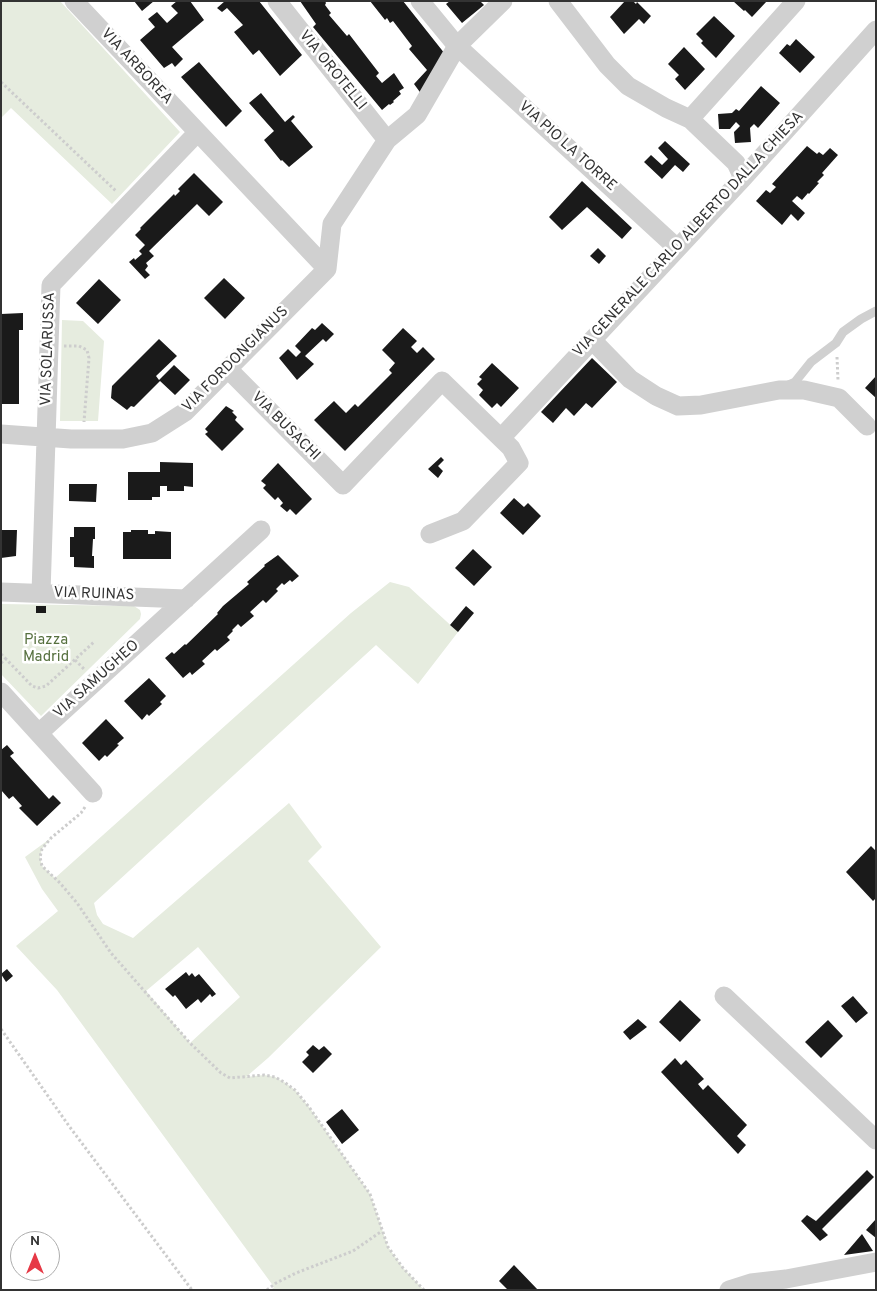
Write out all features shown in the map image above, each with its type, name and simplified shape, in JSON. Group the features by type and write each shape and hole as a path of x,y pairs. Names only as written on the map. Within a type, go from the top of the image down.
{"street":[{"name":"VIA OROTELLI","path":"276,1 387,140"},
{"name":"VIA PIO LA TORRE","path":"420,1 457,46 677,248"},
{"path":"327,269 332,224 387,140 417,116 457,46 503,1"},
{"path":"558,1 607,65 628,86 666,108 690,119 736,163 743,178"},
{"path":"690,119 796,1"},
{"name":"VIA ARBOREA","path":"80,3 197,133 327,269"},
{"name":"VIA GENERALE CARLO ALBERTO DALLA CHIESA","path":"501,438 743,178 876,30"},
{"name":"VIA SOLARUSSA","path":"41,593 51,284 197,133"},
{"name":"VIA FORDONGIANUS","path":"1,434 123,439 152,433 185,412 327,269"},
{"path":"592,340 630,379 656,396 678,406 701,406 779,390 804,390 839,398 867,426"},
{"name":"VIA BUSACHI","path":"228,369 343,485 442,381 501,438"},
{"path":"430,534 463,521 519,463 511,448 501,438"},
{"name":"VIA SAMUGHEO","path":"39,733 261,530"},
{"name":"VIA RUINAS","path":"1,592 186,599"},
{"path":"142,597 154,628"},
{"path":"1,692 93,792"},
{"path":"724,996 876,1140"},
{"path":"729,1290 751,1283 786,1279 876,1262"}],"lane":[{"path":"779,390 795,382 810,362 836,343 843,332 860,319 876,311"}],"path":[{"path":"1,82 128,204"},
{"path":"836,343 839,398"},
{"path":"49,346 79,346 87,350 89,358 83,438"},
{"path":"1,654 32,686 38,688 46,686 94,642"},
{"path":"1,663 6,659"},
{"path":"93,792 81,813 51,838 42,849 40,857 42,866 77,903 112,953 190,1043 221,1073 230,1078 264,1075 275,1077 295,1090 309,1106 370,1194 388,1247 424,1290"},
{"path":"1,1029 69,1126 192,1290"},
{"path":"266,1290 296,1273 353,1251 382,1231"}],"green space":[{"path":"1,1 60,1 180,132 112,204 11,108 1,118"},
{"path":"62,320 83,321 104,341 98,421 60,421"},
{"path":"390,582 409,587 458,632 418,684 376,645 94,903 97,915 103,924 133,938 289,803 322,847 308,861 381,947 268,1058 246,1077 264,1075 275,1077 295,1090 370,1194 388,1247 403,1268 424,1290 271,1290 274,1287 57,990 16,946 58,911 42,889 25,857 51,838 42,849 40,857 42,866 55,878 351,613","holes":["198,947 240,997 190,1043 146,991"]},
{"name":"Piazza Madrid","path":"1,604 134,606 140,610 141,614 140,619 41,716 1,674"}],"building":[{"path":"134,1 154,1 142,11"},
{"path":"177,1 190,1 204,20 172,47 183,59 175,67 172,63 164,68 140,40 155,27 148,19 157,12 167,23 178,13 171,6"},
{"path":"225,1 259,1 302,55 280,76 259,50 253,55 234,32 243,25 227,8 222,12 217,8"},
{"path":"300,1 325,1 325,5 331,13 329,15 347,36 349,34 379,73 376,76 382,83 394,73 404,88 399,91 401,94 394,102 382,110 313,27 316,24"},
{"path":"370,1 403,1 445,54 422,95 414,84 427,70 409,49 412,46 393,21 390,23 387,18 385,20"},
{"path":"450,1 480,1 484,5 462,23 446,4"},
{"path":"625,1 633,1 636,4 637,2 651,16 644,24 639,19 624,34 610,17"},
{"path":"733,1 767,1 752,17"},
{"path":"714,16 735,36 716,58 701,43 703,41 696,34"},
{"path":"796,39 815,57 800,73 779,53 787,44 790,46"},
{"path":"684,47 705,69 685,90 675,79 679,75 668,64"},
{"path":"199,62 242,111 226,127 181,77"},
{"path":"761,86 780,103 758,128 754,124 750,128 751,142 735,143 734,132 740,126 736,122 730,129 719,129 718,114 732,113 736,109 739,111"},
{"path":"261,93 285,122 293,115 295,117 291,121 313,147 289,167 281,161 264,140 274,131 249,103"},
{"path":"665,141 690,164 683,172 675,165 662,179 644,162 651,155 662,165 668,159 658,148"},
{"path":"807,146 817,154 819,152 823,155 830,148 838,155 822,173 824,175 809,194 802,200 797,196 792,201 805,213 798,221 791,214 782,225 756,201 766,190 770,193 776,187 772,184"},
{"path":"194,173 223,202 209,216 197,204 149,251 154,256 146,263 148,266 145,270 150,275 145,279 129,262 142,254 139,251 145,245 135,235 174,194 175,196 180,191 178,189"},
{"path":"582,181 632,228 622,239 587,207 562,230 549,217"},
{"path":"598,248 606,256 599,264 590,256"},
{"path":"224,278 245,298 225,319 204,298"},
{"path":"99,279 121,300 98,324 76,303"},
{"path":"23,313 23,330 19,330 19,404 1,404 1,314"},
{"path":"322,323 334,334 326,342 323,339 305,356 314,364 297,380 279,358 288,349 296,357 301,352 295,346 312,328 315,330"},
{"path":"403,328 417,341 411,347 417,353 423,347 435,359 345,451 314,420 334,401 346,413 355,404 358,407 392,373 389,370 395,363 382,350"},
{"path":"159,339 177,356 156,376 159,380 174,365 190,380 175,395 160,381 134,407 131,406 127,410 111,398 112,386"},
{"path":"592,358 617,382 592,408 586,403 574,416 566,408 553,423 541,412"},
{"path":"492,363 519,388 501,407 497,403 492,408 479,395 483,390 477,384 482,379 479,377"},
{"path":"876,376 876,398 865,388"},
{"path":"226,406 234,411 232,412 237,417 235,420 244,429 222,451 205,434 208,432 205,429"},
{"path":"441,457 444,460 438,466 443,471 438,478 428,469"},
{"path":"160,462 193,463 193,487 184,486 184,491 167,491 167,486 160,486 160,497 152,497 152,500 128,500 128,472 160,472"},
{"path":"278,463 312,499 296,515 290,509 287,512 280,506 283,503 278,497 275,500 263,488 266,485 261,481"},
{"path":"69,484 97,484 96,502 69,501"},
{"path":"514,498 524,507 528,503 541,516 523,535 500,513"},
{"path":"74,527 95,527 92,556 94,556 94,568 74,567 74,557 70,557 70,537 74,537"},
{"path":"1,530 17,530 16,556 1,558"},
{"path":"131,530 148,530 148,534 155,534 155,531 171,532 171,559 123,559 123,532 131,532"},
{"path":"473,549 492,567 474,586 455,568"},
{"path":"278,555 299,576 292,582 290,580 284,585 282,583 276,589 278,591 266,603 263,600 250,612 254,616 241,627 238,624 232,630 227,637 230,640 217,651 215,649 202,661 205,664 192,675 190,672 183,678 165,658 186,645 218,614 223,606 249,584 247,582 264,565"},
{"path":"36,606 46,606 46,613 36,613"},
{"path":"466,606 474,613 458,632 450,625"},
{"path":"149,678 166,696 160,702 162,704 149,716 147,714 142,720 124,701"},
{"path":"106,719 124,738 107,757 105,755 99,761 82,743"},
{"path":"7,745 14,753 10,756 49,799 53,795 61,803 37,826 19,808 22,806 13,796 9,799 1,790 1,750"},
{"path":"871,846 876,851 876,898 873,901 846,872"},
{"path":"7,969 13,976 6,982 1,974"},
{"path":"186,972 189,976 192,973 195,977 199,974 216,994 212,997 210,994 201,1003 198,999 186,1009 175,995 173,997 165,989"},
{"path":"853,996 868,1013 856,1023 841,1006"},
{"path":"680,1000 701,1020 680,1042 659,1022"},
{"path":"638,1019 647,1027 630,1040 623,1032"},
{"path":"828,1020 843,1036 821,1058 805,1042"},
{"path":"313,1045 319,1050 324,1046 332,1054 313,1073 302,1062 309,1055 306,1052"},
{"path":"675,1058 681,1065 686,1060 704,1079 698,1084 703,1090 708,1085 747,1125 737,1136 746,1145 738,1154 661,1072"},
{"path":"342,1109 359,1130 342,1144 326,1122"},
{"path":"867,1170 874,1177 822,1229 828,1235 820,1241 801,1221 807,1215 816,1221"},
{"path":"876,1219 876,1238 866,1230"},
{"path":"862,1234 873,1251 844,1255"},
{"path":"514,1265 538,1290 508,1290 499,1281"}]}
